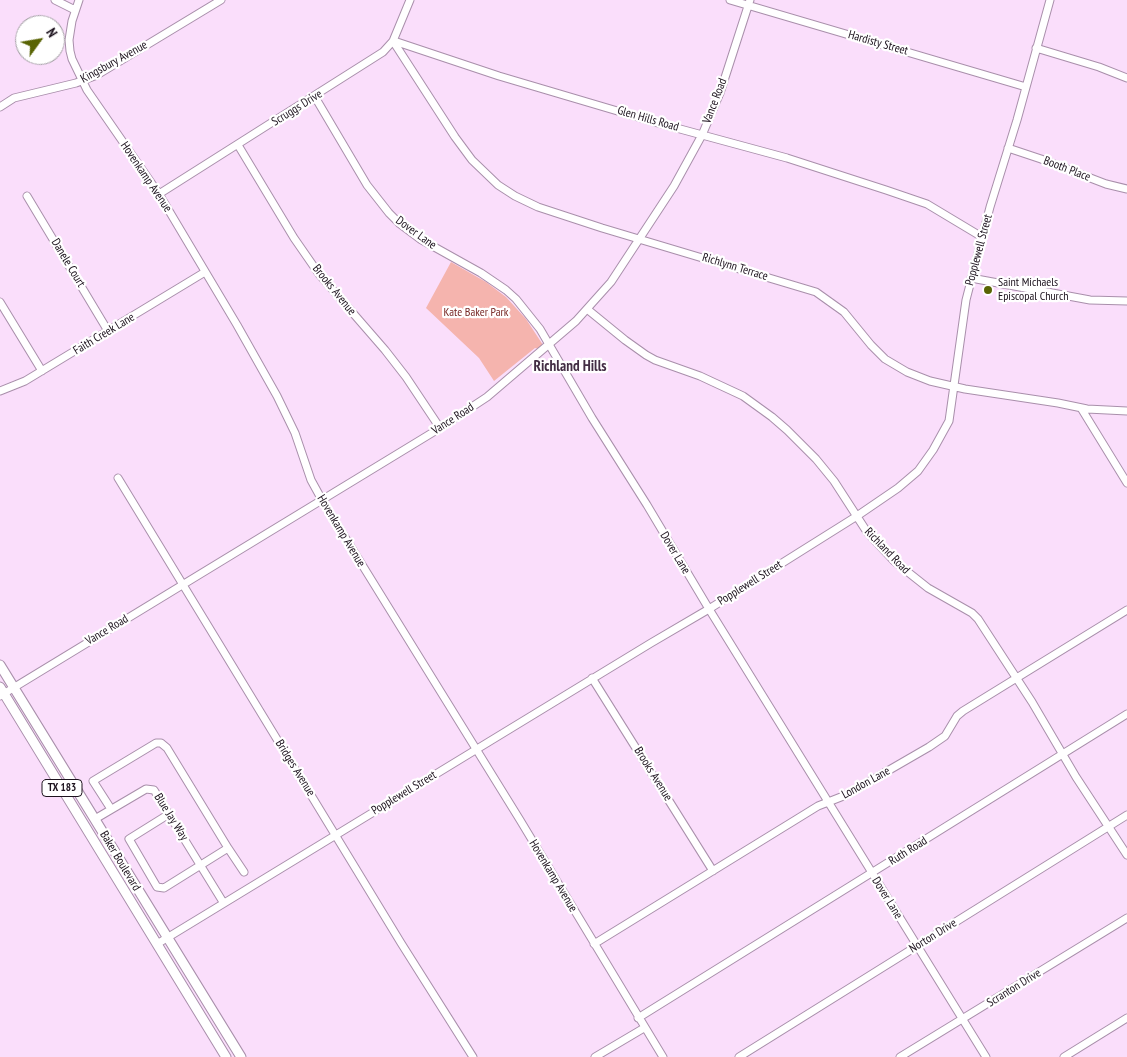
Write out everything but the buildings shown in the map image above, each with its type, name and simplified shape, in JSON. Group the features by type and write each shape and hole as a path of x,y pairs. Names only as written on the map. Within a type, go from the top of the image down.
{"main road":[{"name":"Baker Boulevard","path":"0,664 241,1057"},
{"name":"Baker Boulevard","path":"1,692 226,1057"}],"street":[{"path":"55,0 75,10"},
{"name":"Hovenkamp Avenue","path":"79,0 69,40 72,59 82,81 129,153 159,194 277,396 295,433 311,480 322,500 477,750 662,1057"},
{"name":"Kingsbury Avenue","path":"0,106 14,98 82,81 96,75 221,0"},
{"name":"Scruggs Drive","path":"159,194 369,63 383,52 393,40 410,0"},
{"name":"Hardisty Street","path":"730,0 749,3 1026,87"},
{"name":"Popplewell Street","path":"157,944 592,678 709,609 857,516 898,488 918,471 949,421 962,323 971,278 1050,0"},
{"name":"Vance Road","path":"1,692 14,688 440,428 487,397 588,309 611,282 640,239 674,186 702,135 720,92 749,3"},
{"name":"Glen Hills Road","path":"393,40 499,76 787,158 886,190 926,204 982,238"},
{"name":"Richlynn Terrace","path":"393,40 472,160 498,185 515,196 538,207 816,292 844,312 885,359 908,372 930,381 954,387 1081,408 1127,411"},
{"path":"1036,48 1127,78"},
{"name":"Dover Lane","path":"315,96 366,185 389,213 420,239 481,273 506,290 525,310 549,344 709,609 986,1057"},
{"name":"Brooks Avenue","path":"238,145 294,238 319,274 385,350 406,377 440,428"},
{"name":"Booth Place","path":"1008,148 1106,184 1127,189"},
{"name":"Danele Court","path":"27,196 108,331"},
{"name":"Faith Creek Lane","path":"0,391 26,381 205,272"},
{"path":"971,278 1090,300 1127,301"},
{"path":"0,302 42,371"},
{"name":"Richland Road","path":"588,309 646,355 700,376 742,396 772,417 816,459 834,481 876,543 905,572 928,588 972,613 978,619 1127,855"},
{"path":"1081,408 1127,483"},
{"name":"Bridges Avenue","path":"118,478 406,951 473,1057"},
{"name":"London Lane","path":"594,944 818,806 846,795 929,747 945,736 956,716 963,711 1127,610"},
{"name":"Brooks Avenue","path":"592,678 713,871"},
{"name":"Ruth Road","path":"638,1018 1127,714"},
{"path":"111,809 93,782 156,743 161,743 167,748 244,872"},
{"name":"Blue Jay Way","path":"94,819 146,789 154,790 223,902"},
{"path":"168,814 129,839 157,887 164,888 228,848"},
{"name":"Norton Drive","path":"739,1057 1127,815"},
{"name":"Scranton Drive","path":"900,1057 1127,918"},
{"path":"1064,1057 1127,1018"},
{"path":"594,1057 644,1028"}],"green space":[{"name":"Kate Baker Park","path":"451,262 486,282 506,297 526,319 543,345 539,349 535,348 494,381 479,358 426,308"}],"place":[{"name":"Saint Michaels Episcopal Church","path":"988,290"}],"district":[{"name":"Richland Hills","path":"570,367"}]}
